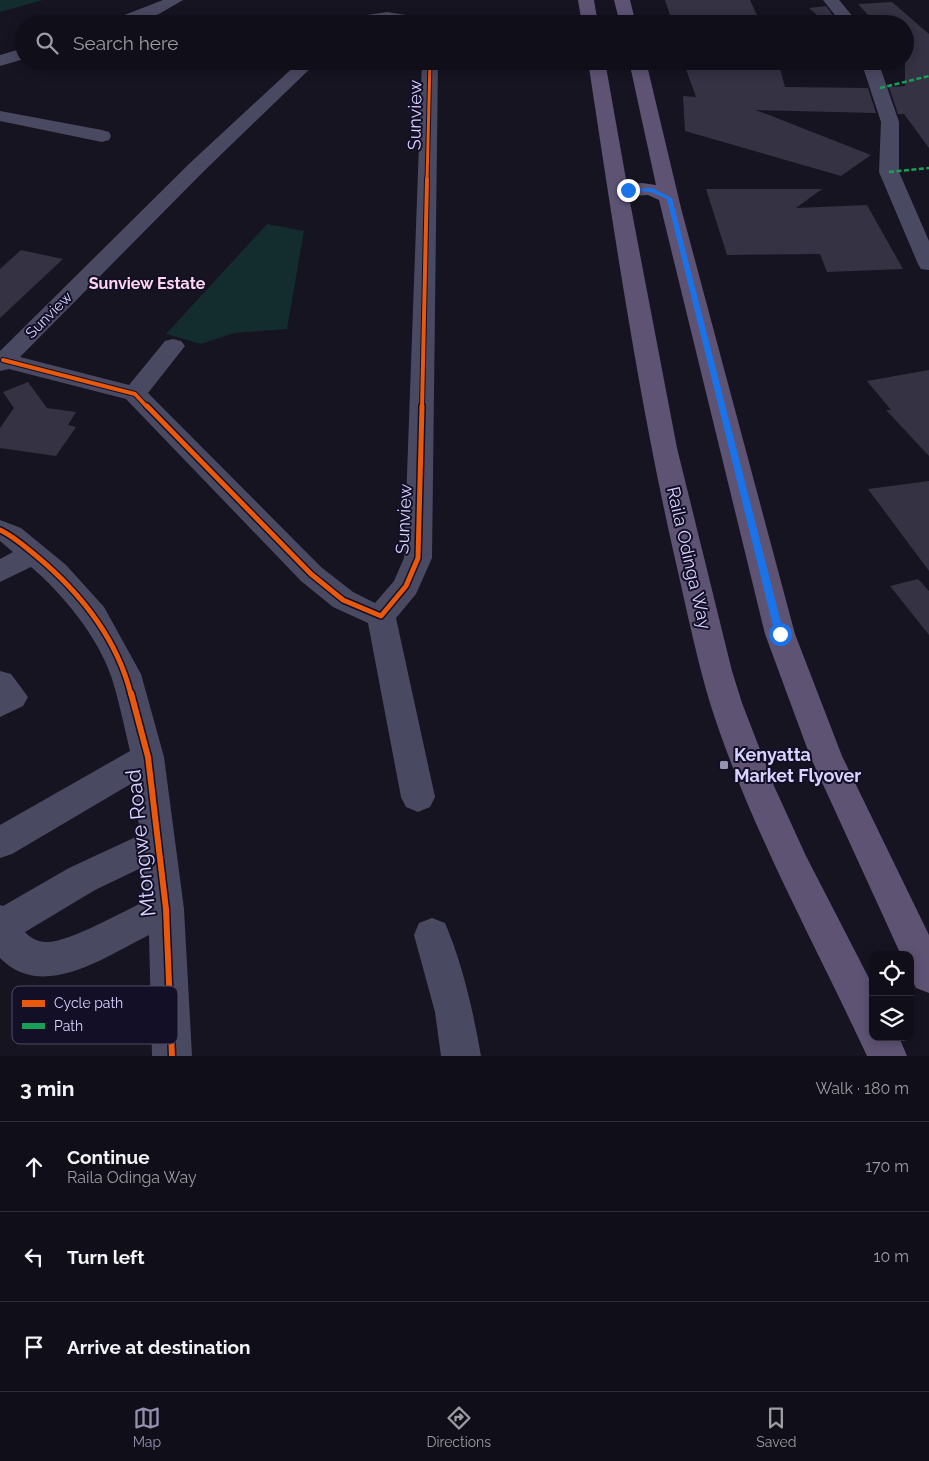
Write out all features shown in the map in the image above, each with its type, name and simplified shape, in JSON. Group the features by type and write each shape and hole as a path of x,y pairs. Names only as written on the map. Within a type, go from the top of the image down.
{"main road":[{"path":"586,0 588,15"},
{"path":"622,0 626,15"},
{"name":"Raila Odinga Way","path":"598,70 676,508 726,702 747,763 774,826 869,1019"},
{"path":"639,70 669,198 780,634 826,756 929,975"},
{"path":"620,201 625,192 638,189 656,191 669,198"},
{"path":"880,1041 887,1056"}],"street":[{"path":"141,15 175,0"},
{"path":"832,0 844,15"},
{"path":"0,60 15,56"},
{"name":"Sunview","path":"2,362 197,167 300,70"},
{"name":"Sunview","path":"381,616 406,586 418,558 430,70"},
{"path":"872,70 890,122 889,172 898,197 923,241 929,264"},
{"path":"0,116 102,136"},
{"path":"173,346 135,394 311,574 336,596 356,608 381,616 418,797"},
{"name":"Sunview","path":"2,362 135,394"},
{"name":"Mtongwe Road","path":"0,530 56,572 94,615 126,674 148,757 166,909 169,986"},
{"path":"0,572 32,554"},
{"path":"0,682 12,697 0,704"},
{"path":"0,843 148,757"},
{"path":"158,844 90,875 1,924 14,947 29,956 46,960 65,957 166,909"},
{"path":"432,935 454,1012 460,1056"}],"green space":[{"path":"0,0 43,0 0,12"},
{"path":"267,224 304,231 287,329 234,333 201,344 166,334"}],"building":[{"path":"665,0 750,0 757,15 670,15"},
{"path":"892,2 907,15 868,15 858,4"},
{"path":"826,6 832,15 817,15 809,8"},
{"path":"914,21 929,34 929,148 904,114 898,114 889,87 905,86 905,70 914,70"},
{"path":"686,70 780,70 785,87 868,88 876,113 756,110 871,155 841,176 685,131 683,96 696,97"},
{"path":"706,189 822,189 796,208 867,205 903,269 827,272 820,254 727,255"},
{"path":"21,250 63,259 0,318 0,269"},
{"path":"929,370 929,456 886,410 891,410 867,381"},
{"path":"28,382 47,408 76,412 68,425 76,427 56,456 0,448 0,428 14,408 3,392"},
{"path":"929,481 929,571 868,489"},
{"path":"918,579 929,591 929,635 890,586"}],"marked path":[{"path":"880,88 929,76"},
{"path":"889,172 929,168"}],"cycle path":[{"path":"3,360 135,394 311,574 343,600 360,609 381,616 406,586 418,558 430,70"},
{"path":"0,530 11,535 56,572 94,615 126,674 148,757 166,909 169,986"},
{"path":"172,1044 172,1056"}],"place":[{"name":"Kenyatta Market Flyover","path":"724,765"}],"district":[{"name":"Sunview Estate","path":"147,283"}],"route":[{"path":"628,190 652,190 662,193 669,198 780,634"}]}
